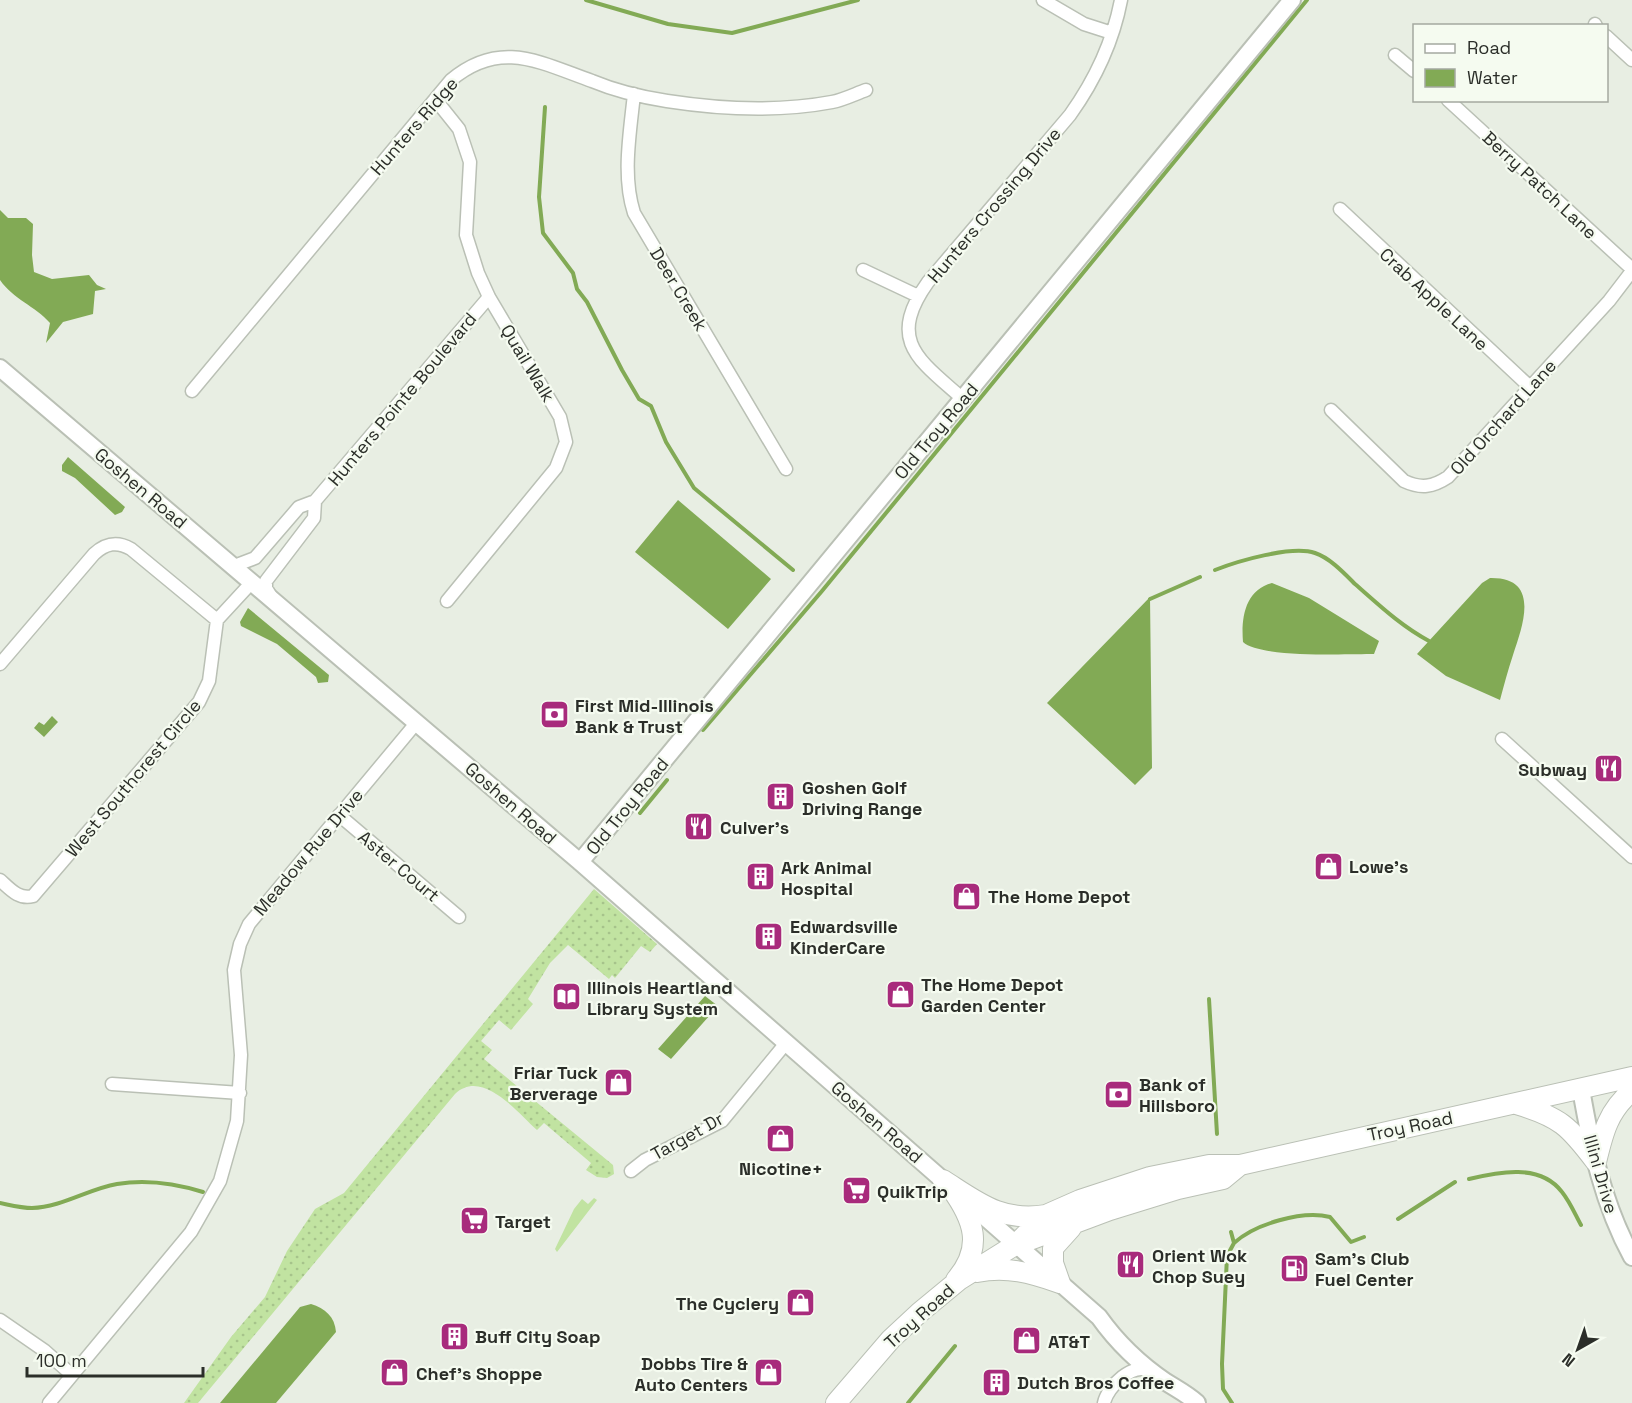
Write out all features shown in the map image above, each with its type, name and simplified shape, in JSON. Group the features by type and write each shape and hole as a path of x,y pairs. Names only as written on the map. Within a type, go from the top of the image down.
{"main road":[{"name":"Troy Road","path":"836,1403 891,1339 960,1280 1015,1245 1046,1215 1080,1200 1150,1177 1209,1165 1240,1165 1632,1077"},
{"path":"1596,1162 1608,1118 1632,1091"},
{"path":"1514,1104 1559,1120 1596,1162"},
{"name":"Troy Road","path":"1015,1245 1178,1189 1223,1179 1240,1165"},
{"path":"946,1183 1003,1215 1019,1218 1046,1215"},
{"path":"946,1183 972,1220 970,1255 960,1280"},
{"path":"1059,1283 1053,1263 1053,1248 1076,1223"},
{"path":"960,1280 1004,1268 1020,1270 1059,1283"}],"street":[{"path":"1043,0 1084,24 1112,33"},
{"name":"Hunters Crossing Drive","path":"963,399 919,360 913,348 907,325 918,296 1070,115 1096,74 1112,33 1121,0"},
{"name":"Old Troy Road","path":"580,862 1292,0"},
{"path":"1608,38 1632,60"},
{"path":"1395,55 1413,70"},
{"name":"Hunters Ridge","path":"192,391 435,99 462,71 482,61 506,57 542,61 592,81 634,94 687,103 757,108 833,102 866,90"},
{"name":"Deer Creek","path":"634,94 628,165 630,200 634,213 786,469"},
{"name":"Quail Walk","path":"435,99 459,129 466,145 470,171 466,235 489,297 554,404 565,430 566,442 556,468 447,602"},
{"name":"Berry Patch Lane","path":"1450,102 1632,270"},
{"name":"Crab Apple Lane","path":"1340,209 1530,387"},
{"path":"863,270 918,296"},
{"name":"Old Orchard Lane","path":"1331,410 1404,481 1419,486 1429,486 1448,477 1609,301 1632,270"},
{"name":"Hunters Pointe Boulevard","path":"234,566 255,558 299,507 315,501 489,297"},
{"name":"Goshen Road","path":"0,368 580,862 1099,1317"},
{"name":"Hunters Pointe Boulevard","path":"272,598 266,588 266,581 314,518 315,501"},
{"path":"0,664 103,546 121,543 131,549 217,620 252,582"},
{"name":"West Southcrest Circle","path":"0,880 23,897 35,893 203,696 208,681 217,620"},
{"name":"Meadow Rue Drive","path":"49,1403 187,1237 205,1210 220,1181 232,1146 240,1093 241,1055 234,970 240,944 260,908 417,722"},
{"path":"1502,739 1632,857"},
{"name":"Aster Court","path":"339,815 459,917"},
{"name":"Target Dr","path":"631,1171 645,1160 722,1121 786,1043"},
{"path":"112,1084 240,1093"},
{"name":"Illini Drive","path":"1581,1089 1596,1162 1612,1216 1632,1257"},
{"path":"1099,1317 1111,1335 1166,1382"},
{"path":"1099,1317 1149,1352 1179,1380 1184,1392"},
{"path":"0,1320 45,1351 72,1375"},
{"path":"1104,1403 1110,1389 1134,1369 1147,1369 1197,1403"}],"shaded area":[{"path":"594,889 657,944 650,952 641,946 615,978 612,975 609,979 568,945 550,963 528,999 533,1004 511,1030 499,1020 481,1041 492,1050 484,1059 613,1165 614,1174 607,1178 597,1177 586,1170 591,1163 544,1123 537,1130 509,1104 488,1089 476,1086 465,1087 455,1094 198,1403 184,1403 231,1337 265,1297 287,1251 315,1209 344,1193"},
{"path":"594,1198 597,1200 557,1252 555,1249 574,1209 582,1199 588,1204"}],"water":[{"path":"0,210 8,218 26,218 33,224 34,272 52,279 89,275 97,285 106,289 95,291 93,314 63,322 46,343 50,323 5,287 0,280"},
{"path":"68,457 125,507 122,512 115,515 75,478 62,471 62,465"},
{"path":"678,500 771,579 728,629 635,552"},
{"path":"1490,578 1506,580 1517,585 1524,605 1521,630 1500,700 1446,676 1417,654 1482,583"},
{"path":"1272,583 1309,598 1379,641 1374,654 1285,653 1267,651 1243,642 1244,615 1250,598"},
{"path":"1150,597 1152,768 1135,785 1047,703"},
{"path":"248,608 329,675 328,682 318,683 316,677 277,644 241,626 240,622"},
{"path":"52,716 58,722 44,737 34,728 39,722 44,725"},
{"path":"705,996 718,1006 671,1059 658,1049"},
{"path":"311,1304 328,1314 334,1322 336,1332 276,1403 220,1403 300,1307"}],"waterway":[{"path":"586,0 668,24 732,33 858,0"},
{"path":"703,730 822,591 1307,0"},
{"path":"545,107 539,197 543,233 573,273 577,289 587,302 622,370 639,399 651,406 666,442 694,488 793,570"},
{"path":"1215,570 1279,552 1315,553 1326,558 1400,622 1429,641"},
{"path":"1150,599 1200,577"},
{"path":"640,813 667,780"},
{"path":"1209,999 1217,1134"},
{"path":"1469,1179 1505,1172 1531,1173 1542,1177 1562,1192 1581,1225"},
{"path":"0,1203 28,1208 43,1207 106,1186 139,1182 171,1184 203,1192"},
{"path":"1398,1219 1455,1182"},
{"path":"1234,1243 1266,1225 1306,1215 1330,1217 1351,1242 1364,1237"},
{"path":"1231,1232 1234,1243 1227,1256 1222,1364 1223,1389 1232,1403"},
{"path":"908,1403 955,1346"}],"place":[{"name":"First Mid-Illinois Bank & Trust","path":"554,715"},
{"name":"Subway","path":"1608,769"},
{"name":"Goshen Golf Driving Range","path":"781,797"},
{"name":"Culver's","path":"699,827"},
{"name":"Lowe's","path":"1328,866"},
{"name":"Ark Animal Hospital","path":"760,877"},
{"name":"The Home Depot","path":"967,896"},
{"name":"Edwardsville KinderCare","path":"769,936"},
{"name":"The Home Depot Garden Center","path":"900,994"},
{"name":"Illinois Heartland Library System","path":"566,997"},
{"name":"Friar Tuck Berverage","path":"619,1082"},
{"name":"Bank of Hillsboro","path":"1118,1094"},
{"name":"Nicotine+","path":"781,1139"},
{"name":"QuikTrip","path":"856,1191"},
{"name":"Target","path":"474,1221"},
{"name":"Orient Wok Chop Suey","path":"1131,1265"},
{"name":"Sam's Club Fuel Center","path":"1294,1268"},
{"name":"The Cyclery","path":"800,1303"},
{"name":"Buff City Soap","path":"454,1336"},
{"name":"AT&T","path":"1027,1341"},
{"name":"Chef's Shoppe","path":"395,1373"},
{"name":"Dobbs Tire & Auto Centers","path":"769,1373"},
{"name":"Dutch Bros Coffee","path":"996,1382"}]}
